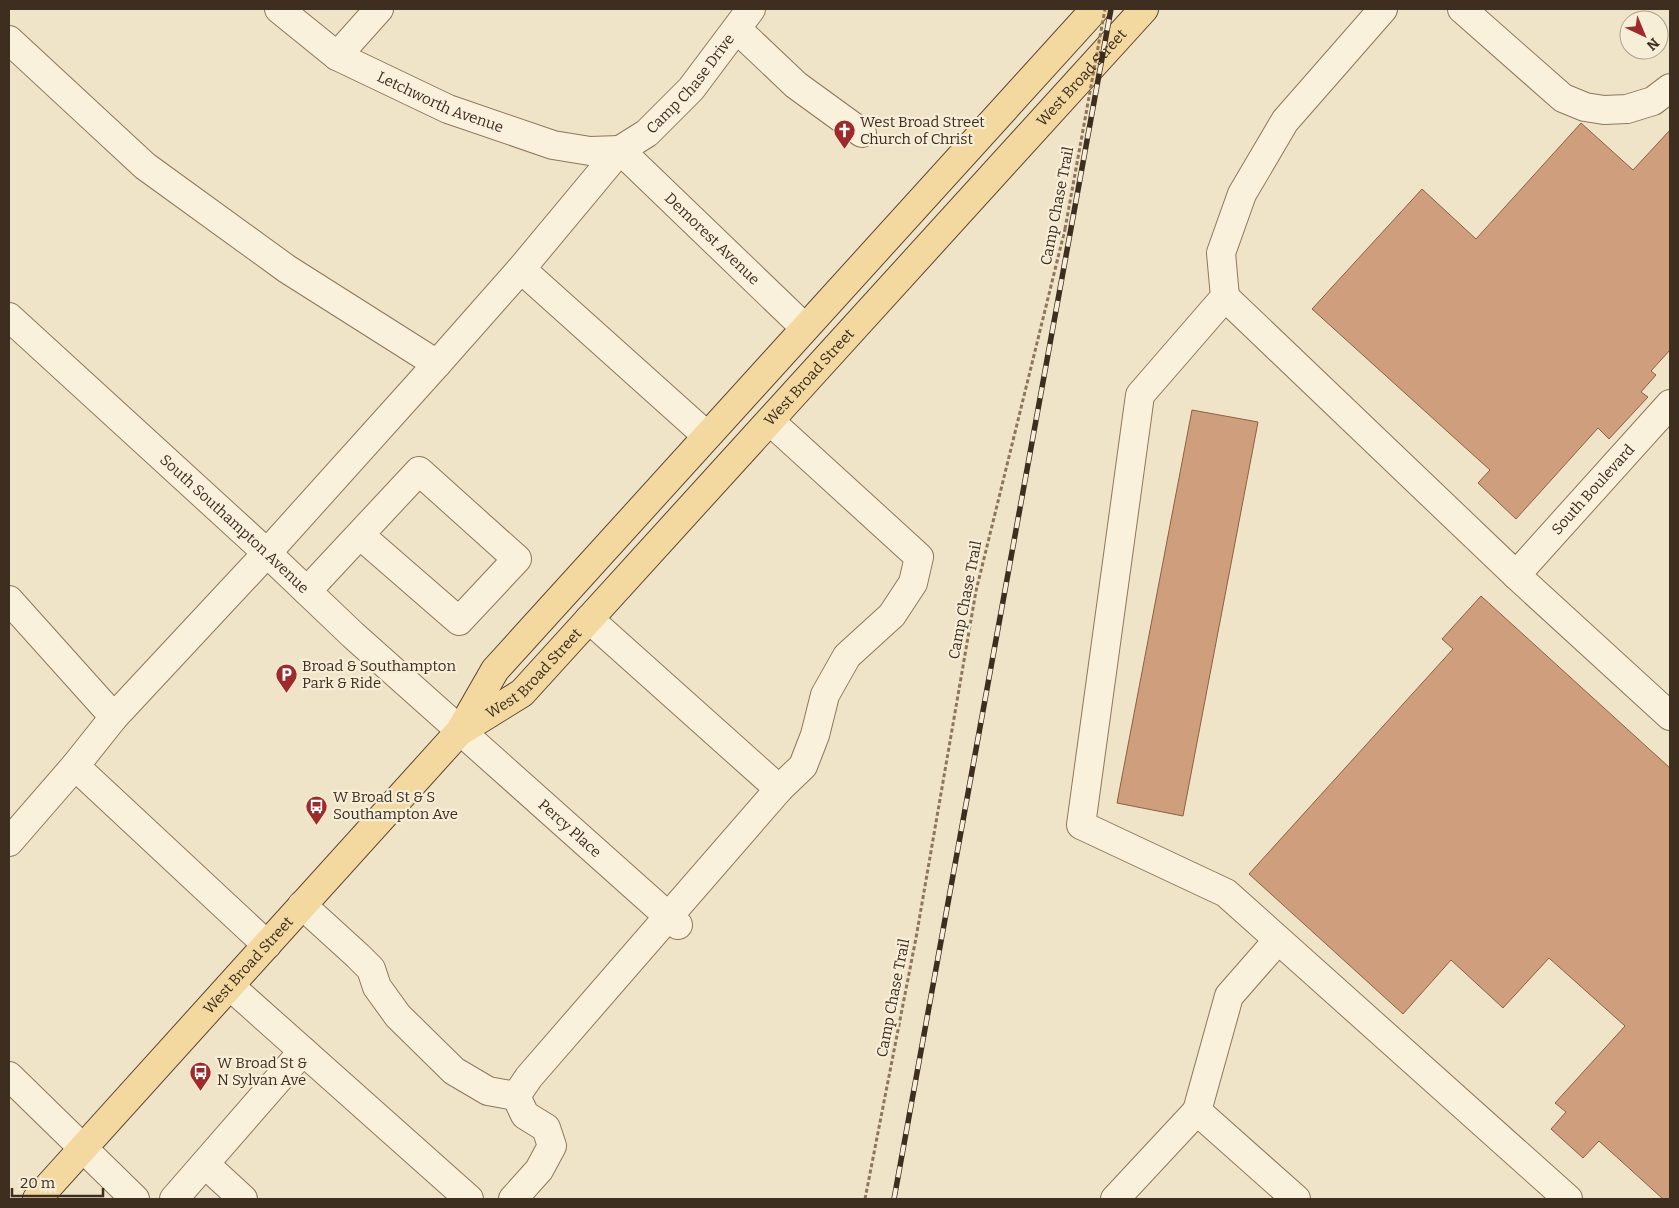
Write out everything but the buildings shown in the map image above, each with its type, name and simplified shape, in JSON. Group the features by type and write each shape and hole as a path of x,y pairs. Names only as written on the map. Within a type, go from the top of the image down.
{"main road":[{"name":"West Broad Street","path":"37,1199 460,731 495,670 804,327 1095,9"},
{"name":"West Broad Street","path":"460,731 522,693 1144,9"}],"street":[{"name":"Letchworth Avenue","path":"279,9 337,56 448,109 553,145 590,151 620,150"},
{"path":"337,56 378,9"},
{"path":"1383,9 1285,121 1242,194 1221,253 1225,297 1516,575 1670,716"},
{"path":"1462,9 1563,98 1585,107 1604,110 1627,109 1653,101 1670,88"},
{"path":"744,19 796,84 862,133"},
{"name":"Camp Chase Drive","path":"620,150 647,133 691,89 744,19"},
{"path":"9,40 145,166 287,269 437,364"},
{"path":"9,842 75,766 114,717 267,553 521,269 620,150"},
{"name":"Demorest Avenue","path":"620,150 804,327"},
{"path":"521,269 706,435"},
{"path":"1225,297 1140,395 1081,825 1226,893 1568,1199"},
{"name":"South Southampton Avenue","path":"9,317 460,731"},
{"name":"South Boulevard","path":"1516,575 1670,404"},
{"path":"516,1096 528,1077 673,921 779,789 804,766 815,735 825,695 847,656 892,615 913,583 919,557 770,422"},
{"path":"307,591 419,471 517,560 458,621 360,535"},
{"path":"9,600 114,717"},
{"path":"589,619 779,789"},
{"name":"Percy Place","path":"460,731 673,921"},
{"path":"75,766 267,944"},
{"path":"302,906 371,969 377,987 398,1016 454,1071 488,1091 516,1096"},
{"path":"1115,1199 1197,1110 1229,996 1278,940"},
{"path":"230,986 469,1199"},
{"path":"174,1199 303,1052"},
{"path":"9,1076 135,1199"},
{"path":"512,1199 539,1170 552,1146 546,1128 525,1115 516,1096"},
{"path":"1197,1110 1296,1199"},
{"path":"205,1164 243,1199"}],"path":[{"name":"Camp Chase Trail","path":"865,1199 916,938 976,591 1066,229 1105,9"}],"railway":[{"path":"894,1199 1111,9"}],"place":[{"name":"West Broad Street Church of Christ","path":"844,150"},
{"name":"Broad & Southampton Park & Ride","path":"286,694"},
{"name":"W Broad St & S Southampton Ave","path":"317,825"},
{"name":"W Broad St & N Sylvan Ave","path":"201,1091"}]}
